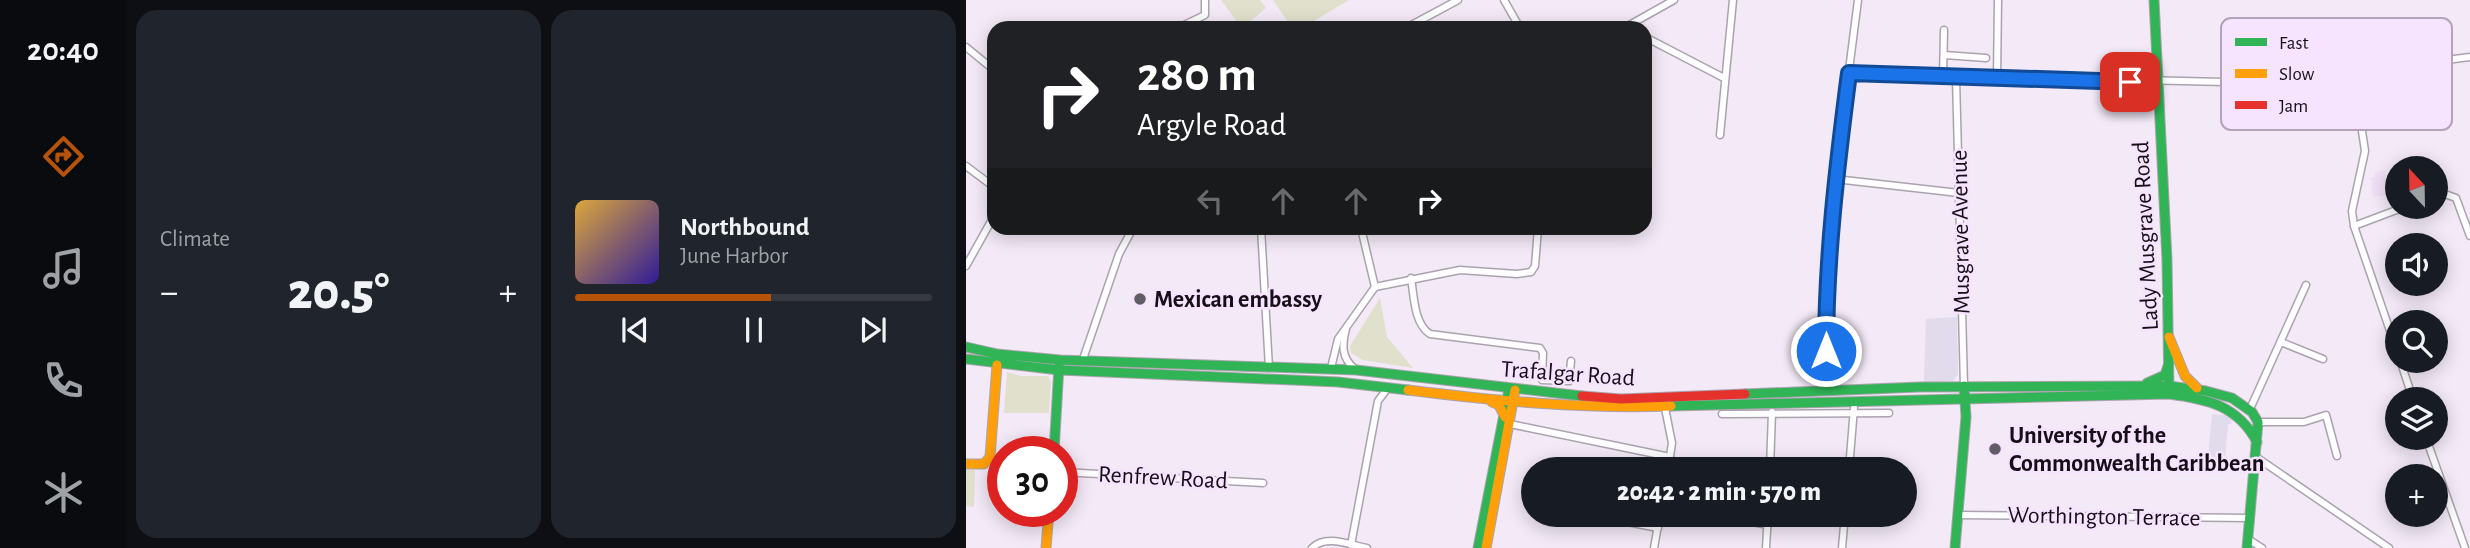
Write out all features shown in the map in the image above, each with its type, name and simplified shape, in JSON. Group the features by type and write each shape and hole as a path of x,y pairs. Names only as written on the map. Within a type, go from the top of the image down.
{"main road":[{"name":"Lady Musgrave Road","path":"2154,0 2169,390"},
{"path":"2169,337 2185,376 2200,390"},
{"name":"Trafalgar Road","path":"966,347 1059,365"},
{"name":"Trafalgar Road","path":"966,359 998,365 1082,366 1338,382 1529,404 1688,408 1854,400"},
{"name":"Trafalgar Road","path":"1082,366 1188,360 1269,368 1331,368 1512,390 1622,399 1964,386 2133,386 2169,390"},
{"path":"2133,386 2158,380 2165,375 2169,363"},
{"path":"966,464 984,464 990,457 998,365"},
{"path":"1055,436 1059,365"},
{"path":"1331,368 1338,382"},
{"path":"1955,548 1964,386"},
{"path":"1486,548 1512,390"},
{"path":"2169,390 2239,414 2248,422 2257,442"},
{"path":"1854,400 2200,390 2250,409 2258,422 2248,544"},
{"path":"1483,399 1499,405 1509,419"},
{"path":"1478,548 1509,419 1518,407 1529,404"},
{"path":"1046,548 1048,527"}],"street":[{"path":"1193,21 1205,15 1205,0"},
{"path":"1419,21 1458,0"},
{"path":"1504,0 1516,21"},
{"path":"1638,21 1674,0"},
{"path":"1720,135 1733,0"},
{"path":"1827,390 1826,284 1835,179 1858,0"},
{"path":"1997,78 1998,0"},
{"path":"1943,77 1944,30"},
{"path":"1652,41 1724,78"},
{"path":"966,47 987,64"},
{"path":"1944,55 1986,58"},
{"path":"2452,59 2470,57"},
{"path":"1849,73 2157,83 2221,82"},
{"name":"Musgrave Avenue","path":"1956,78 1964,386"},
{"path":"2362,130 2365,151 2352,211 2354,226 2385,316"},
{"path":"966,166 987,182"},
{"path":"1835,179 1959,193"},
{"path":"2448,195 2456,198 2470,236"},
{"path":"2354,226 2385,214"},
{"path":"966,266 987,228"},
{"path":"1082,366 1119,254 1129,235"},
{"path":"1363,235 1375,287"},
{"path":"1331,368 1338,338 1375,287 1460,270 1517,274 1531,272 1535,266 1537,235"},
{"path":"1252,237 1261,238 1269,368"},
{"path":"1411,278 1419,320 1423,330 1430,334 1540,348 1543,353 1542,380 1569,381 1572,361"},
{"path":"2250,409 2306,285"},
{"path":"1348,323 1342,347 1349,364 1356,370"},
{"path":"2281,342 2323,359"},
{"path":"1350,545 1378,401 1389,388"},
{"path":"1850,457 1854,400"},
{"path":"1509,419 1671,457 1672,443 1665,408"},
{"path":"1722,414 1854,411 1889,413"},
{"path":"1770,457 1772,412"},
{"path":"2258,422 2304,422 2326,415 2337,456"},
{"path":"2431,450 2465,548"},
{"path":"2256,457 2389,548"},
{"name":"Renfrew Road","path":"1078,473 1263,483"},
{"name":"Worthington Terrace","path":"1958,515 2250,518"},
{"path":"1653,527 1658,528 1654,548"},
{"path":"1766,548 1768,527"},
{"path":"1842,548 1844,527"},
{"path":"1312,548 1321,541 1367,548"},
{"path":"2248,544 2262,548"}],"shaded area":[{"path":"2385,170 2385,195 2373,197 2371,178 2375,177 2375,172"},
{"path":"1957,317 1958,374 1953,381 1924,383 1926,319"},
{"path":"2212,414 2232,416 2231,424 2228,424 2225,460 2208,458"}],"green space":[{"path":"1221,0 1260,0 1266,8 1250,21 1237,21"},
{"path":"1273,0 1349,0 1314,21 1287,21"},
{"path":"1380,298 1387,337 1413,368 1363,360 1351,353 1350,346"},
{"path":"1007,372 1021,376 1048,376 1051,382 1049,413 1004,413"},
{"path":"966,470 975,470 974,507 966,506"}],"traffic: fast":[{"path":"2154,0 2167,260 2169,393"},
{"path":"966,347 997,354 1060,360 1356,370 1582,396"},
{"path":"966,359 1059,370 1338,382 1408,390"},
{"path":"2147,383 2165,375 2169,363"},
{"path":"1055,436 1059,366"},
{"path":"1955,548 1966,417 1964,386"},
{"path":"1745,394 1920,387 2169,386 2232,398 2252,412 2258,422 2247,548"},
{"path":"1478,548 1509,389"},
{"path":"1671,406 2169,394 2220,406 2241,420 2257,442"}],"traffic: slow":[{"path":"2169,337 2185,376 2197,388"},
{"path":"966,464 984,464 990,457 997,365"},
{"path":"1408,390 1539,403 1671,406"},
{"path":"1486,548 1515,390"},
{"path":"1492,402 1499,405 1505,417"},
{"path":"1046,548 1048,527"}],"traffic: jam":[{"path":"1582,396 1621,399 1745,394"}],"place":[{"name":"Mexican embassy","path":"1140,299"},
{"name":"University of the Commonwealth Caribbean","path":"1995,449"}],"route":[{"path":"1826,351 1826,284 1835,179 1849,73 2130,82"}]}
